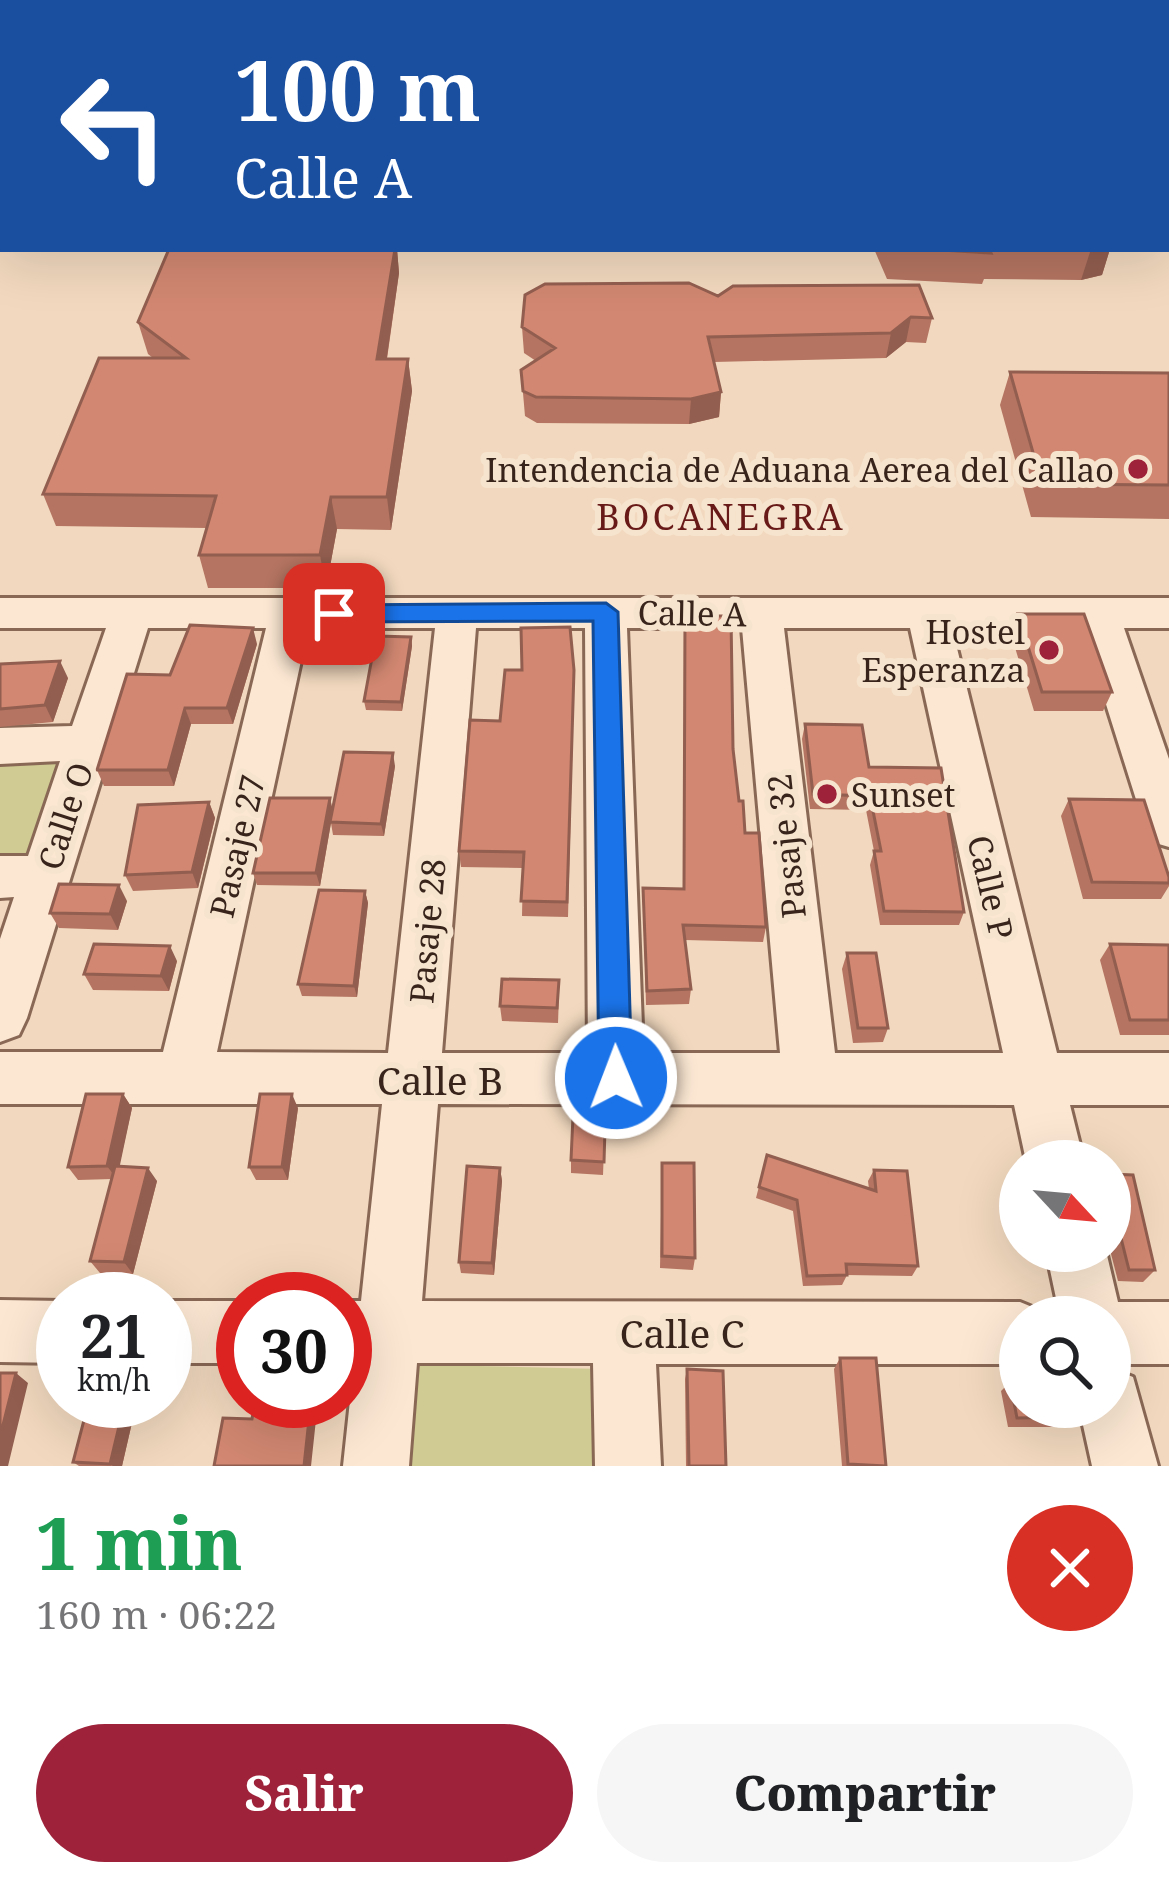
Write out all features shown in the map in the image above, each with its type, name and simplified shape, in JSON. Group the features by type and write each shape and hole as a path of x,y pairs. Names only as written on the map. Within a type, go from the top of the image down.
{"street":[{"name":"Pasaje 28","path":"372,1304 413,1078 457,612"},
{"path":"606,612 616,1078"},
{"name":"Calle A","path":"0,613 1169,613"},
{"path":"1098,613 1155,745 1169,828"},
{"name":"Calle O","path":"0,1018 23,877 89,743 131,614"},
{"name":"Pasaje 27","path":"184,1078 290,614"},
{"name":"Pasaje 32","path":"762,614 810,1078"},
{"name":"Calle P","path":"928,614 1050,1140"},
{"path":"0,746 89,743"},
{"name":"Calle B","path":"0,1078 1169,1078"},
{"path":"0,1331 36,1331"},
{"name":"Calle C","path":"372,1332 999,1333"},
{"path":"623,1332 628,1466"},
{"path":"1131,1333 1169,1333"},
{"name":"Pasaje 28","path":"372,1406 376,1466"},
{"path":"1116,1428 1125,1466"}],"shaded area":[{"path":"65,755 32,861 0,862 0,756"},
{"path":"387,1364 602,1369 605,1466 380,1466"}],"building":[{"path":"168,252 395,252 377,359 408,359 387,497 331,497 320,555 199,555 216,496 43,494 99,358 186,358 138,322"},
{"path":"689,283 718,296 733,286 919,285 932,318 911,317 891,333 708,337 721,392 691,399 536,397 523,391 521,370 555,348 522,327 525,295 545,284"},
{"path":"1010,372 1169,373 1169,485 1042,484"},
{"path":"1018,614 1084,614 1112,692 1042,692"},
{"path":"685,616 731,616 733,749 745,833 759,833 766,927 683,925 691,989 647,991 643,888 684,889"},
{"path":"190,625 253,628 227,708 185,708 168,770 97,770 127,674 170,675"},
{"path":"570,627 574,670 567,902 521,901 524,852 459,851 470,720 500,721 505,670 522,670 521,628"},
{"path":"376,636 411,637 401,702 364,701"},
{"path":"60,661 45,705 0,709 0,664"},
{"path":"805,724 862,725 869,767 941,768 964,912 884,911 874,851 881,851 870,796 813,794"},
{"path":"344,752 393,753 381,824 330,822"},
{"path":"270,798 330,798 316,873 253,873"},
{"path":"1069,799 1144,800 1169,883 1092,882"},
{"path":"209,802 192,872 125,875 138,805"},
{"path":"59,884 119,885 110,914 50,913"},
{"path":"319,890 365,891 354,986 298,984"},
{"path":"94,944 170,946 161,976 84,974"},
{"path":"1110,944 1169,945 1169,1020 1130,1020"},
{"path":"847,953 876,953 888,1028 858,1028"},
{"path":"502,979 559,980 557,1008 500,1006"},
{"path":"86,1094 123,1094 107,1166 68,1167"},
{"path":"260,1094 292,1094 282,1167 249,1167"},
{"path":"574,1095 606,1095 604,1162 571,1160"},
{"path":"767,1155 876,1191 874,1170 907,1171 918,1266 846,1264 847,1275 807,1276 797,1200 759,1187"},
{"path":"662,1163 694,1163 695,1258 662,1256"},
{"path":"115,1166 148,1168 124,1262 90,1261"},
{"path":"467,1166 500,1168 492,1263 459,1262"},
{"path":"1131,1175 1133,1175 1155,1270 1131,1270"},
{"path":"840,1358 876,1358 886,1466 848,1464"},
{"path":"687,1369 723,1371 726,1466 689,1466"},
{"path":"0,1373 16,1373 0,1437"},
{"path":"82,1428 119,1428 110,1464 73,1462"},
{"path":"221,1428 308,1428 304,1466 214,1466"}],"place":[{"name":"Intendencia de Aduana Aerea del Callao","path":"1138,469"},
{"name":"Hostel Esperanza","path":"1049,650"},
{"name":"Sunset","path":"827,794"}],"district":[{"name":"BOCANEGRA","path":"721,516"}],"route":[{"path":"334,614 606,612 616,1078"}]}
